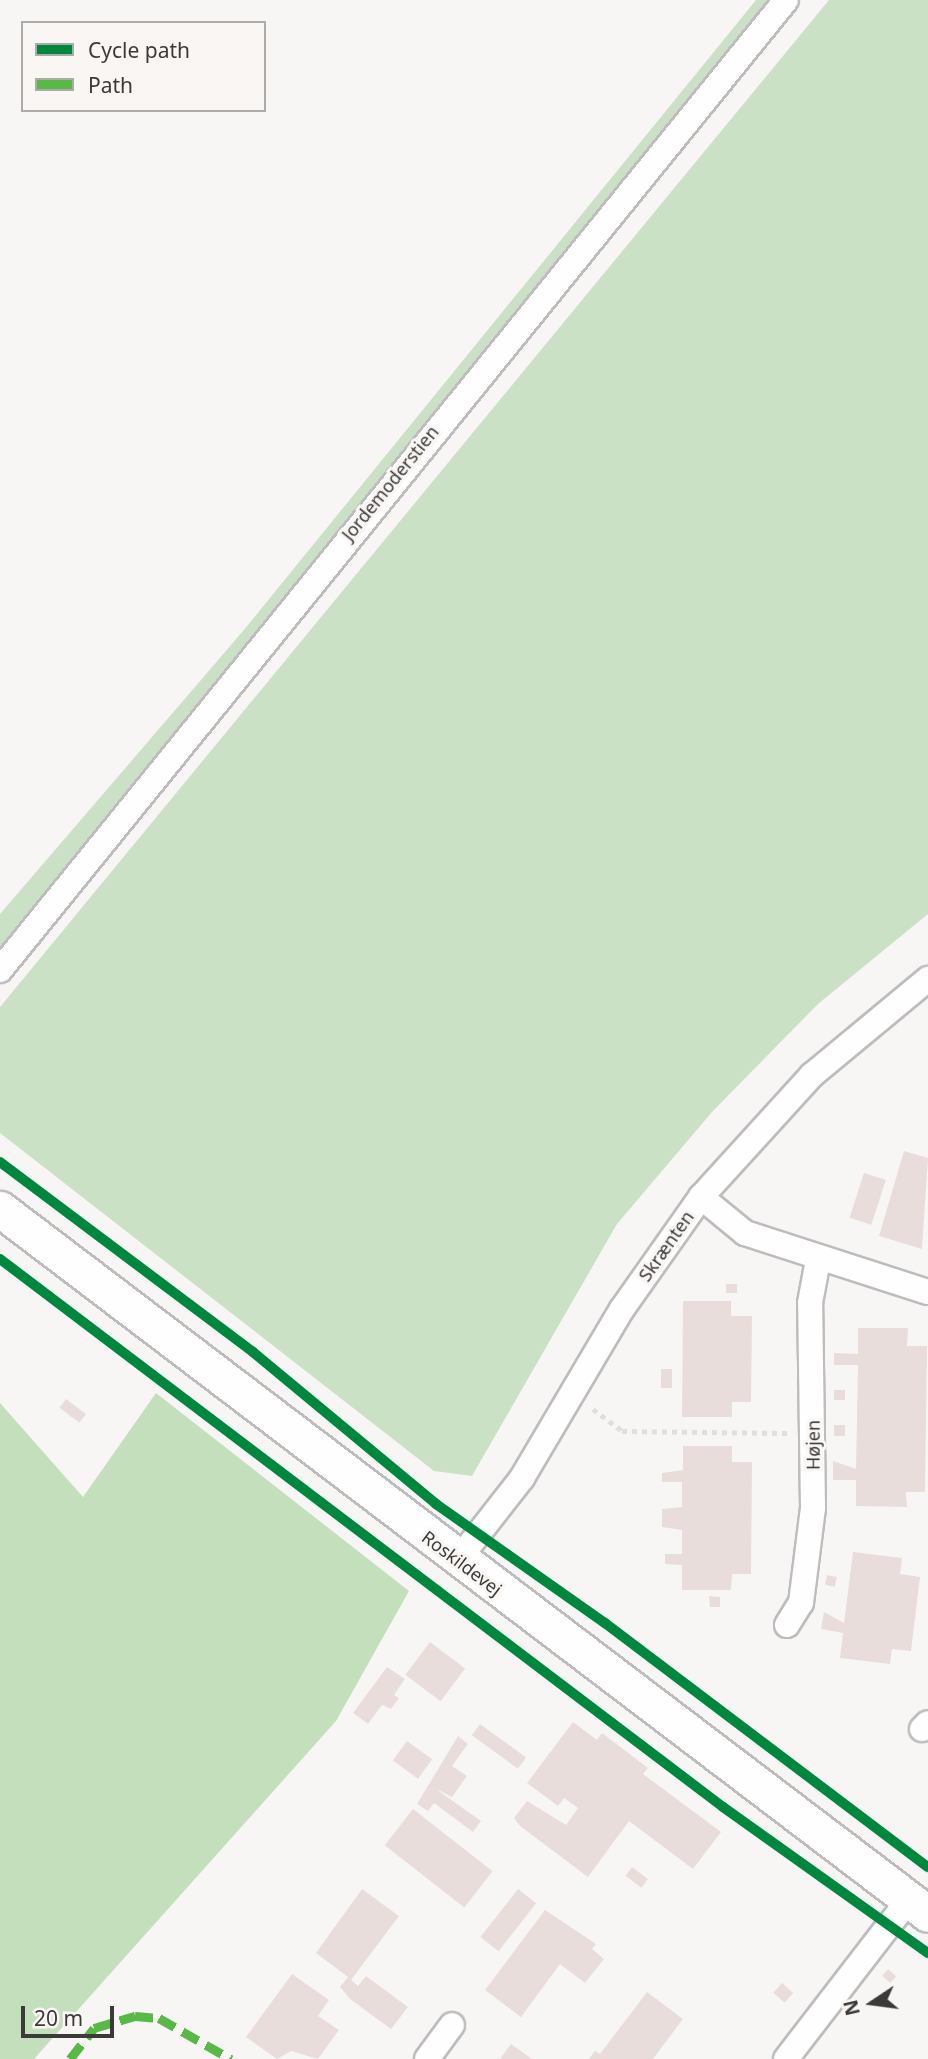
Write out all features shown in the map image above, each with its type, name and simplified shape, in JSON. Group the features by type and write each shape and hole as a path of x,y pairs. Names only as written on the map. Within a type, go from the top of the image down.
{"street":[{"name":"Jordemoderstien","path":"0,970 786,0"},
{"name":"Skrænten","path":"458,1560 522,1478 572,1394 701,1197 812,1075 928,979"},
{"path":"701,1197 744,1233 818,1260 928,1292"},
{"name":"Roskildevej","path":"0,1209 458,1560 919,1906"},
{"name":"Højen","path":"787,1625 806,1581 814,1433 810,1303 818,1260"},
{"path":"786,2059 919,1906"},
{"path":"427,2059 452,2025"}],"path":[{"path":"572,1394 622,1431 814,1433"}],"green space":[{"path":"756,0 771,0 0,948 0,914 243,631"},
{"path":"829,0 928,0 928,914 818,1004 712,1112 617,1224 472,1476 434,1471 0,1133 0,1007"},
{"path":"156,1393 409,1591 336,1721 34,2059 0,2059 0,1403 83,1497"}],"building":[{"path":"904,1151 928,1158 922,1249 879,1236"},
{"path":"864,1173 886,1180 871,1225 849,1218"},
{"path":"726,1284 737,1284 737,1293 726,1293"},
{"path":"683,1301 731,1301 731,1316 752,1316 751,1402 732,1402 732,1417 682,1417"},
{"path":"858,1328 908,1328 907,1346 927,1346 925,1492 906,1492 907,1507 856,1506 856,1480 833,1480 833,1461 856,1469 858,1365 834,1365 834,1353 858,1354"},
{"path":"661,1369 672,1369 672,1388 661,1388"},
{"path":"834,1390 845,1390 845,1400 834,1400"},
{"path":"66,1399 86,1414 79,1423 59,1408"},
{"path":"834,1425 845,1425 845,1436 834,1436"},
{"path":"683,1446 732,1446 732,1462 752,1462 751,1574 732,1574 731,1590 682,1590 682,1565 665,1564 665,1554 682,1554 682,1530 662,1527 662,1509 682,1507 682,1482 662,1482 662,1473 683,1470"},
{"path":"853,1552 902,1558 900,1574 920,1577 911,1651 892,1649 890,1664 840,1658 843,1633 821,1629 824,1612 844,1623"},
{"path":"827,1575 837,1577 835,1587 825,1585"},
{"path":"709,1596 720,1597 720,1607 710,1607"},
{"path":"430,1642 465,1668 440,1701 405,1675"},
{"path":"387,1667 405,1679 394,1695 399,1698 391,1709 382,1705 368,1724 353,1713"},
{"path":"573,1722 597,1740 602,1733 648,1768 643,1774 721,1832 693,1869 629,1821 588,1877 520,1826 514,1818 527,1801 566,1825 578,1808 564,1798 558,1806 527,1783"},
{"path":"480,1724 526,1758 518,1769 472,1735"},
{"path":"458,1736 468,1744 452,1766 467,1776 452,1797 436,1789 481,1821 473,1832 434,1803 428,1811 417,1804"},
{"path":"407,1741 432,1759 418,1779 393,1760"},
{"path":"413,1809 493,1871 464,1907 385,1845"},
{"path":"632,1867 648,1879 641,1888 625,1876"},
{"path":"362,1889 399,1916 351,1980 358,1986 366,1976 408,2007 391,2029 350,1999 340,1987 348,1977 316,1953"},
{"path":"518,1889 536,1903 499,1951 480,1937"},
{"path":"545,1910 596,1944 592,1949 604,1959 585,1983 560,1964 521,2017 485,1990"},
{"path":"888,1969 896,1976 890,1983 882,1976"},
{"path":"292,1974 329,2000 318,2016 339,2030 318,2059 291,2051 277,2059 246,2037"},
{"path":"782,1983 793,1993 784,2003 773,1993"},
{"path":"647,1992 683,2019 653,2059 589,2059 595,2051 600,2054"},
{"path":"511,2044 532,2059 500,2059"}],"marked path":[{"path":"70,2059 94,2028 135,2016 159,2018 231,2059"}],"cycle path":[{"path":"0,1162 253,1352 436,1504 605,1623 928,1867"},
{"path":"0,1259 723,1807 928,1953"}]}
